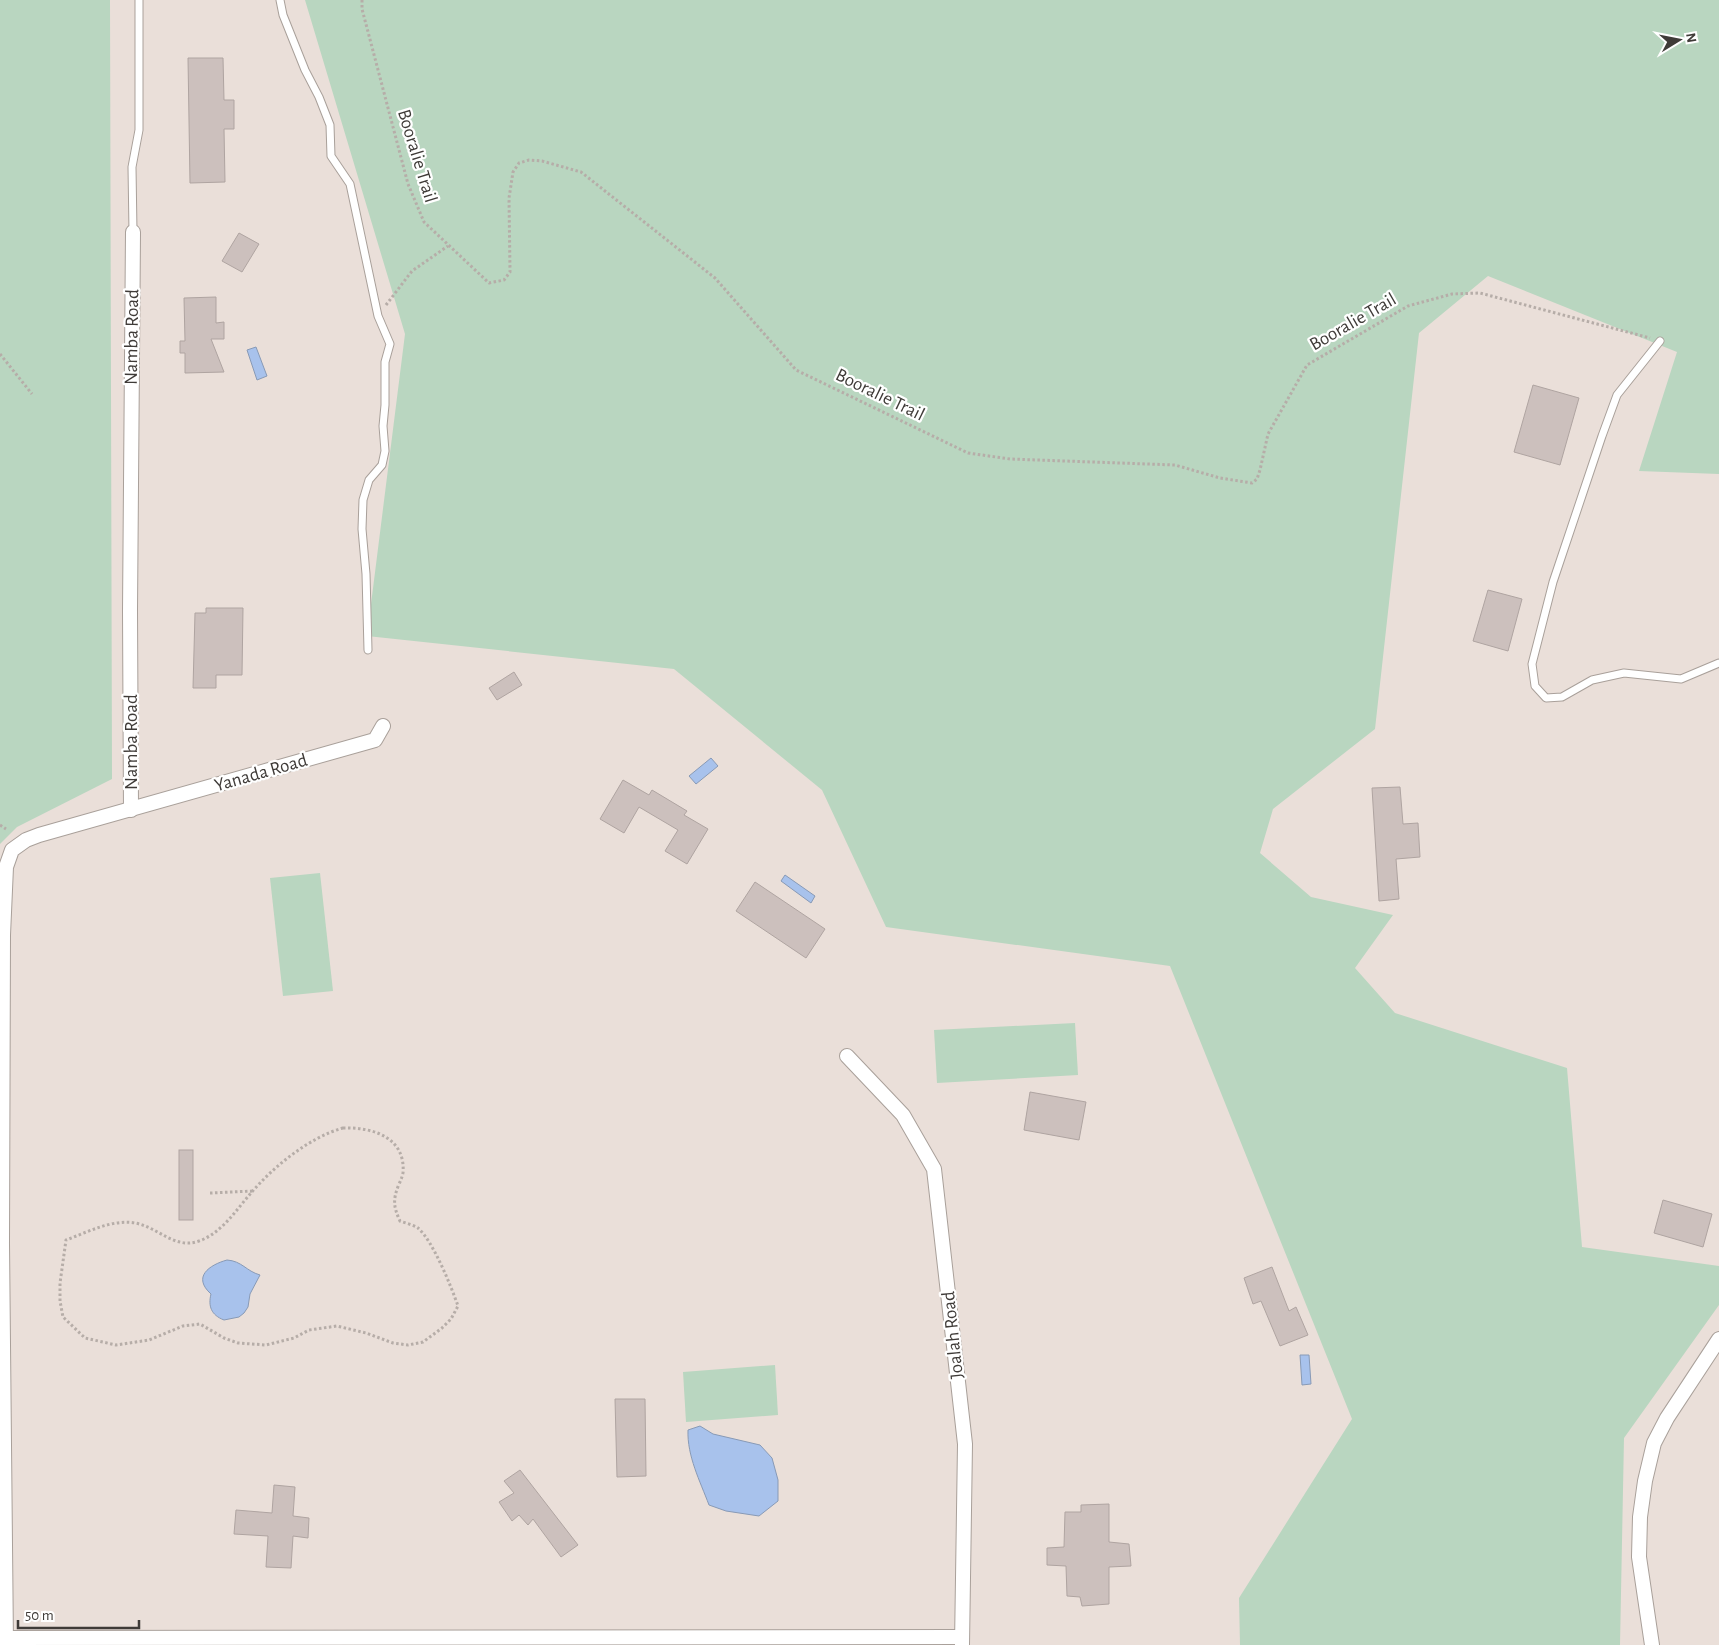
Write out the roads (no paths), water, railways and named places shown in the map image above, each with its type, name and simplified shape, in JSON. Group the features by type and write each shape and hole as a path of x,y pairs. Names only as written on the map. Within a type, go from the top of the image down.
{"street":[{"name":"Namba Road","path":"4,1640 2,1244 3,935 6,867 12,850 26,840 131,810 130,611 133,232"},
{"name":"Yanada Road","path":"131,810 375,740 383,726"},
{"name":"Joalah Road","path":"847,1056 903,1115 934,1169 965,1444 962,1641"},
{"path":"1652,1645 1639,1557 1640,1517 1644,1481 1654,1443 1667,1418 1719,1339"},
{"path":"4,1640 962,1641"}],"lane":[{"path":"133,232 132,167 139,130 138,0"},
{"path":"280,0 283,15 304,70 319,97 330,125 331,156 350,184 378,316 390,344 385,362 383,426 385,451 382,465 369,480 363,500 362,529 366,574 368,650"},
{"path":"1660,341 1617,395 1602,436 1553,582 1532,664 1535,686 1546,698 1562,697 1592,680 1624,673 1681,679 1719,663"}],"water":[{"path":"256,347 267,376 257,380 247,350"},
{"path":"711,758 718,766 696,784 689,776"},
{"path":"785,875 815,896 811,903 781,881"},
{"path":"227,1260 237,1262 260,1275 250,1294 248,1307 244,1313 239,1317 224,1320 213,1313 210,1306 211,1294 205,1288 203,1277 209,1268"},
{"path":"1300,1355 1309,1355 1311,1384 1302,1385"},
{"path":"700,1426 713,1434 760,1445 772,1458 778,1480 778,1501 759,1516 726,1511 709,1505 695,1468 688,1440 688,1430"}]}
